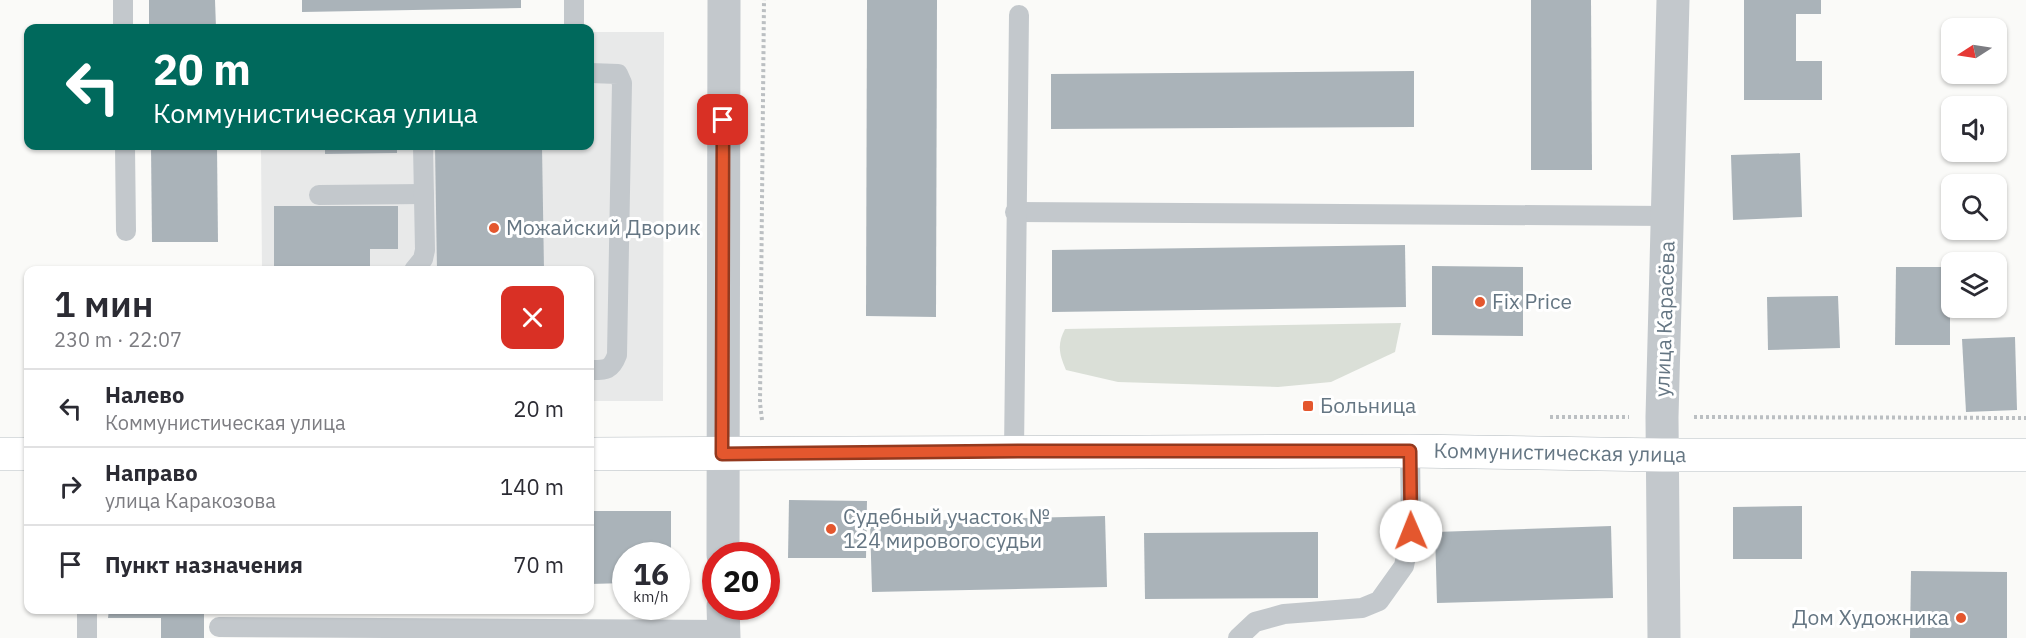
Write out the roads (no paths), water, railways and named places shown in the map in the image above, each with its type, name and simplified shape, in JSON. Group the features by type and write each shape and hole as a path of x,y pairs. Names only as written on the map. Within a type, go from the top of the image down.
{"main road":[{"name":"Коммунистическая улица","path":"594,454 1410,451 1662,455 2026,455"},
{"path":"0,454 24,454"}],"street":[{"path":"723,542 724,0"},
{"name":"улица Карасёва","path":"1664,638 1662,417 1673,0"}],"lane":[{"path":"123,0 123,24"},
{"path":"574,0 574,24"},
{"path":"1014,452 1019,15"},
{"path":"594,73 618,74 622,83 617,355 614,364 604,370 594,370"},
{"path":"125,150 126,231"},
{"path":"417,266 423,259 425,250 423,150"},
{"path":"319,195 424,194"},
{"path":"1015,212 1668,216"},
{"path":"1238,638 1255,622 1284,614 1362,608 1379,601 1404,566 1411,531 1410,451"},
{"path":"87,614 87,638"},
{"path":"219,627 724,625"}],"place":[{"name":"Можайский Дворик","path":"494,228"},
{"name":"Fix Price","path":"1480,302"},
{"name":"Больница","path":"1308,406"},
{"name":"Судебный участок № 124 мирового судьи","path":"831,529"},
{"name":"Дом Художника","path":"1961,618"}]}
